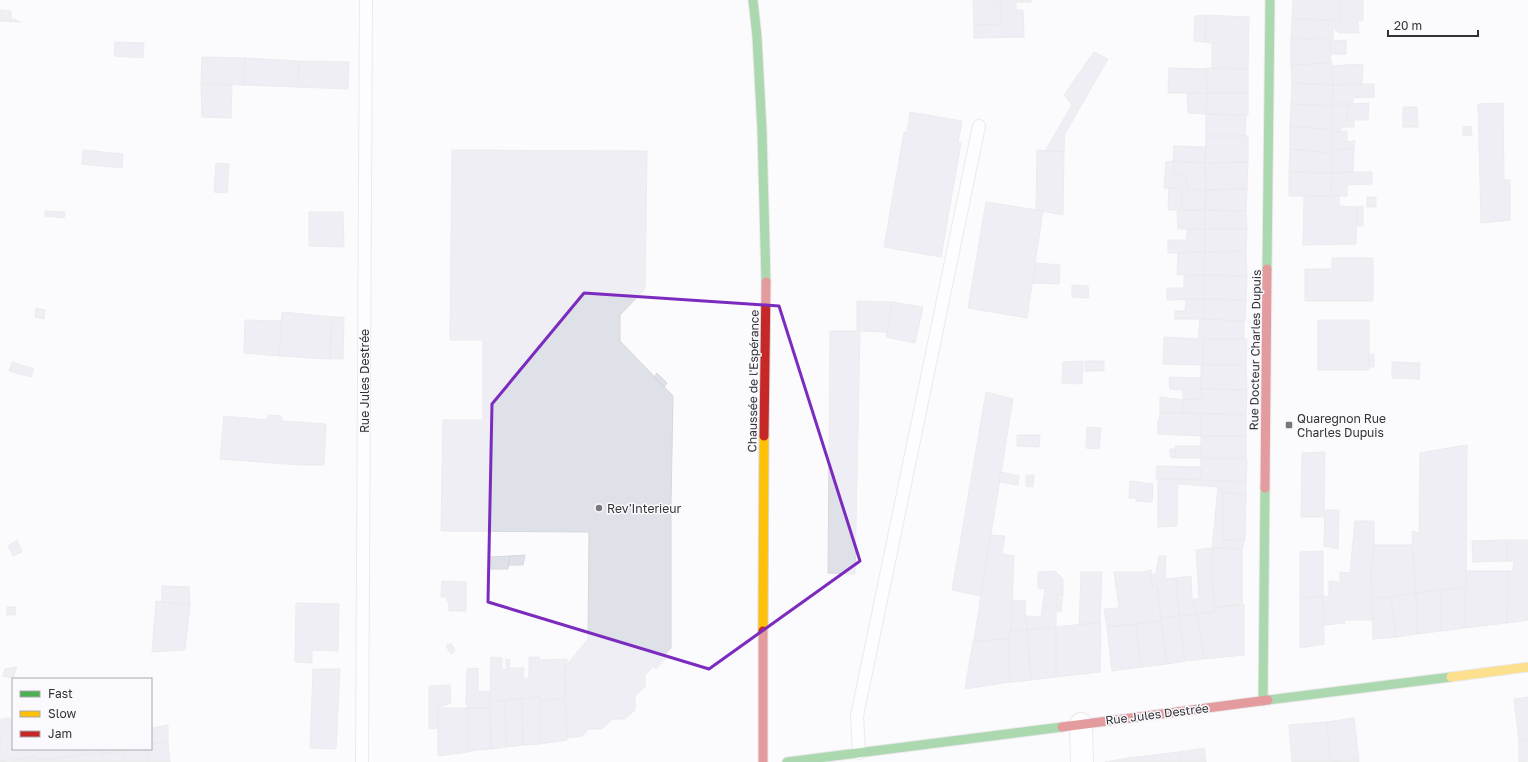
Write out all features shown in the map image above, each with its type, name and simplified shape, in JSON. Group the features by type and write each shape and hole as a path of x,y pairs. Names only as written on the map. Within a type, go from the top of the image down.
{"main road":[{"name":"Chaussée de l'Espérance","path":"753,0 757,37 762,131 766,269 764,394 763,762"},
{"name":"Rue Docteur Charles Dupuis","path":"1263,700 1270,0"},
{"name":"Rue Jules Destrée","path":"787,762 1528,667"}],"street":[{"path":"1081,724 1082,762"}],"lane":[{"name":"Rue Jules Destrée","path":"362,762 366,0"},
{"path":"859,753 857,716 979,126"}],"highlighted area":[{"path":"584,293 779,306 860,561 709,669 488,602 492,404"}],"building":[{"path":"973,0 1000,0 1001,24 974,25"},
{"path":"1000,0 1031,0 1031,2 1016,2 1016,10 1023,10 1024,37 974,38 974,25 1001,24"},
{"path":"1293,0 1340,0 1340,20 1292,19"},
{"path":"1340,0 1363,0 1363,20 1358,21 1359,33 1339,33 1335,30 1334,20 1340,20"},
{"path":"0,10 11,11 11,19 21,22 0,21"},
{"path":"1206,15 1249,17 1248,69 1212,68 1212,43 1205,42"},
{"path":"1206,15 1205,42 1194,41 1195,16"},
{"path":"1292,19 1333,20 1333,40 1291,38"},
{"path":"1291,38 1330,41 1331,63 1291,65"},
{"path":"1346,40 1346,54 1331,54 1330,41"},
{"path":"115,42 144,43 143,58 114,56"},
{"path":"1094,52 1108,59 1079,109 1072,105 1064,95"},
{"path":"202,57 245,58 244,85 201,84"},
{"path":"245,58 299,61 298,87 244,85"},
{"path":"299,61 349,62 348,89 298,87"},
{"path":"1332,63 1333,85 1292,83 1291,65"},
{"path":"1363,64 1362,84 1333,85 1332,66"},
{"path":"1169,68 1206,69 1207,93 1168,93"},
{"path":"1206,68 1248,69 1248,93 1207,93"},
{"path":"1292,83 1333,85 1332,106 1291,104"},
{"path":"201,84 232,85 231,118 202,117"},
{"path":"1374,84 1374,97 1353,98 1353,104 1332,104 1333,85"},
{"path":"1187,93 1207,93 1206,114 1188,113"},
{"path":"1207,93 1248,93 1248,115 1206,114"},
{"path":"1369,103 1368,120 1347,120 1348,104"},
{"path":"1503,103 1504,180 1510,180 1510,220 1481,223 1478,104"},
{"path":"1291,104 1332,106 1332,130 1290,126"},
{"path":"1332,104 1348,104 1347,120 1354,120 1354,127 1341,127 1341,132 1332,132"},
{"path":"1072,105 1079,109 1065,134 1064,152 1045,151"},
{"path":"1403,107 1417,107 1418,127 1403,127"},
{"path":"910,112 962,121 958,143 961,143 941,257 884,247 904,132 907,133"},
{"path":"1206,114 1246,115 1245,136 1206,136"},
{"path":"1290,126 1332,130 1332,153 1290,149"},
{"path":"1471,126 1472,136 1463,135 1463,127"},
{"path":"1347,131 1347,142 1355,141 1354,149 1332,150 1332,132"},
{"path":"1206,136 1248,136 1248,162 1205,163"},
{"path":"1174,146 1206,147 1205,163 1173,161"},
{"path":"1290,149 1332,153 1332,173 1289,172"},
{"path":"1354,149 1353,172 1332,173 1332,150"},
{"path":"83,150 123,154 122,168 82,164"},
{"path":"452,150 647,151 645,289 620,315 620,341 673,396 671,648 645,675 645,687 635,696 635,710 625,719 612,719 602,729 589,729 582,736 567,738 565,667 588,639 589,532 441,531 443,420 483,420 483,340 450,340"},
{"path":"1037,150 1064,152 1063,215 1036,210"},
{"path":"1173,161 1175,174 1186,175 1187,189 1164,188 1166,162"},
{"path":"1173,161 1205,163 1206,190 1187,189 1186,175 1175,174"},
{"path":"1248,162 1247,189 1206,190 1205,163"},
{"path":"216,163 229,164 227,193 214,192"},
{"path":"1289,172 1332,173 1331,196 1289,196"},
{"path":"1372,172 1372,184 1347,185 1347,196 1331,196 1332,173"},
{"path":"1169,187 1182,190 1182,210 1168,210"},
{"path":"1247,189 1246,211 1205,210 1206,190"},
{"path":"1182,190 1206,190 1205,210 1182,210"},
{"path":"1304,196 1339,196 1339,206 1357,207 1356,244 1303,245"},
{"path":"1367,197 1376,197 1376,207 1367,207"},
{"path":"986,202 1043,211 1027,318 968,308"},
{"path":"1363,206 1363,226 1357,226 1357,207"},
{"path":"1177,210 1205,210 1205,229 1178,229"},
{"path":"1205,210 1246,211 1247,229 1205,229"},
{"path":"45,211 65,212 64,218 45,216"},
{"path":"309,212 343,212 344,247 309,246"},
{"path":"1187,229 1205,229 1205,252 1168,253 1168,240 1187,240"},
{"path":"1205,229 1247,229 1246,251 1205,252"},
{"path":"1246,251 1247,276 1204,275 1205,252"},
{"path":"1205,252 1204,275 1177,275 1178,253"},
{"path":"1332,258 1373,258 1373,301 1305,301 1305,269 1332,269"},
{"path":"1036,263 1060,265 1059,284 1033,283"},
{"path":"1204,275 1247,276 1246,300 1204,299"},
{"path":"1204,275 1204,299 1167,300 1167,288 1184,288 1184,276"},
{"path":"1072,285 1088,286 1089,298 1072,297"},
{"path":"1204,299 1246,300 1245,321 1204,319"},
{"path":"1204,299 1204,319 1175,319 1175,311 1185,311 1186,300"},
{"path":"857,301 892,302 887,332 857,331"},
{"path":"892,302 923,307 915,343 886,337"},
{"path":"36,308 45,310 44,319 35,317"},
{"path":"282,312 332,317 330,359 279,356"},
{"path":"332,317 344,317 343,359 330,359"},
{"path":"1200,319 1244,321 1244,339 1203,339 1203,365 1163,364 1164,337 1198,339"},
{"path":"245,320 282,321 279,356 244,353"},
{"path":"1318,320 1369,320 1369,370 1318,370"},
{"path":"830,331 860,331 855,574 828,573"},
{"path":"1203,339 1247,339 1246,365 1203,365"},
{"path":"1369,354 1374,354 1374,367 1369,367"},
{"path":"1083,361 1082,384 1062,383 1063,362"},
{"path":"1085,361 1104,361 1104,371 1085,371"},
{"path":"12,362 34,369 31,377 9,371"},
{"path":"1392,362 1420,363 1419,379 1392,378"},
{"path":"1246,365 1247,390 1201,389 1201,366"},
{"path":"657,373 667,383 664,387 654,377"},
{"path":"1169,377 1201,378 1202,399 1183,400 1183,390 1170,389"},
{"path":"1201,389 1247,390 1246,415 1183,413 1183,400 1202,399"},
{"path":"986,392 1013,399 981,596 952,590"},
{"path":"1160,397 1183,400 1183,413 1160,413"},
{"path":"1160,413 1200,413 1201,436 1158,434 1158,419 1159,420"},
{"path":"1200,413 1246,415 1246,436 1201,436"},
{"path":"268,415 281,416 282,421 326,424 324,465 301,465 220,459 224,416 268,420"},
{"path":"1087,427 1101,428 1099,449 1086,448"},
{"path":"1017,435 1040,435 1039,447 1017,446"},
{"path":"1201,436 1246,436 1246,458 1201,458"},
{"path":"1467,445 1466,587 1416,593 1412,531 1419,533 1420,453"},
{"path":"1175,446 1201,446 1201,458 1176,458"},
{"path":"1170,449 1175,449 1176,458 1170,457"},
{"path":"1325,452 1324,517 1301,517 1302,453"},
{"path":"1201,458 1247,459 1246,482 1201,480"},
{"path":"1157,466 1201,467 1201,480 1156,479"},
{"path":"1000,472 1019,476 1018,485 999,482"},
{"path":"1026,475 1034,475 1033,487 1026,486"},
{"path":"1158,479 1178,479 1177,526 1158,527"},
{"path":"1178,479 1246,482 1246,494 1223,493 1218,487 1178,484"},
{"path":"1130,481 1153,484 1152,502 1136,501 1136,498 1129,498"},
{"path":"1218,487 1223,493 1223,540 1245,539 1242,549 1212,548"},
{"path":"1223,493 1246,494 1245,539 1223,540"},
{"path":"1325,510 1339,510 1338,549 1324,546"},
{"path":"1355,521 1374,521 1374,545 1371,573 1373,620 1344,620 1345,623 1324,625 1323,596 1329,597 1329,581 1340,582 1340,572 1350,573"},
{"path":"990,535 1005,536 1002,554 1014,556 1011,632 1010,631 1008,639 974,641"},
{"path":"17,540 22,552 13,556 8,546"},
{"path":"1507,540 1528,540 1528,620 1507,623 1508,571 1513,571 1514,561 1507,561"},
{"path":"1507,540 1507,561 1473,562 1472,541"},
{"path":"1374,545 1412,545 1416,593 1372,599 1371,573"},
{"path":"1212,548 1242,549 1242,605 1215,608 1212,575"},
{"path":"1212,548 1214,607 1216,611 1197,614 1192,600 1199,598 1196,550"},
{"path":"1323,551 1323,596 1300,599 1300,552"},
{"path":"525,555 523,565 508,565 510,556"},
{"path":"510,556 508,569 491,569 491,557"},
{"path":"1159,556 1166,556 1165,579 1176,578 1179,616 1161,618 1157,584 1152,585 1151,574 1156,574"},
{"path":"1151,570 1152,585 1157,584 1161,621 1107,627 1104,609 1119,608 1114,572 1144,572"},
{"path":"1055,571 1063,579 1063,594 1056,595 1056,627 1027,630 1025,616 1041,617 1045,589 1038,588 1038,572"},
{"path":"1466,571 1508,571 1507,623 1464,628"},
{"path":"1081,572 1102,572 1101,622 1079,625"},
{"path":"1191,576 1192,600 1197,614 1179,616 1176,578"},
{"path":"442,581 466,582 466,611 449,611 449,601 447,601 447,597 441,597"},
{"path":"162,586 189,587 190,605 162,602"},
{"path":"1466,587 1464,628 1441,631 1441,590"},
{"path":"1441,590 1441,631 1417,634 1416,593"},
{"path":"1416,593 1417,634 1396,637 1391,597"},
{"path":"1063,594 1061,612 1057,611 1056,595"},
{"path":"1323,596 1324,644 1300,648 1300,599"},
{"path":"1391,597 1396,637 1373,639 1372,599"},
{"path":"1013,600 1026,601 1025,614 1027,630 1011,632"},
{"path":"156,601 190,605 185,650 152,652"},
{"path":"296,603 339,604 338,651 312,650 312,663 295,662"},
{"path":"1244,604 1244,655 1204,659 1197,614 1216,611 1214,607"},
{"path":"7,607 16,607 15,615 7,615"},
{"path":"1197,614 1204,659 1185,661 1179,616"},
{"path":"1179,616 1185,661 1167,664 1161,618"},
{"path":"1161,621 1167,664 1141,667 1136,624"},
{"path":"1101,622 1100,672 1056,677 1056,627"},
{"path":"1136,624 1141,667 1112,671 1107,627"},
{"path":"1056,627 1056,677 1031,680 1027,630"},
{"path":"1027,630 1031,680 1010,682 1008,639 1010,631"},
{"path":"1008,639 1010,682 965,689 973,641"},
{"path":"451,643 455,651 451,654 446,646"},
{"path":"663,656 666,658 656,669 653,666"},
{"path":"491,657 502,658 502,669 506,670 506,659 510,660 509,668 524,668 523,679 529,678 529,657 539,657 539,660 567,659 567,664 565,667 564,698 541,701 540,697 490,702"},
{"path":"17,667 13,678 3,676 5,669"},
{"path":"478,668 478,691 490,692 490,708 468,708 466,704 467,669"},
{"path":"313,669 340,669 336,749 310,748"},
{"path":"450,685 451,703 438,708 438,728 429,729 429,686"},
{"path":"565,695 567,740 540,744 541,701 564,698"},
{"path":"540,697 540,744 523,745 522,698"},
{"path":"1528,697 1528,739 1519,741 1514,699"},
{"path":"522,698 523,745 506,747 505,701"},
{"path":"505,701 506,747 491,749 490,702"},
{"path":"438,708 468,708 468,752 438,756"},
{"path":"468,708 490,708 491,749 468,752"},
{"path":"10,718 12,725 12,750 80,750 81,755 37,761 35,757 0,762 1,719"},
{"path":"1354,718 1359,759 1330,762 1327,722"},
{"path":"1327,722 1330,762 1292,762 1289,725"},
{"path":"168,725 168,742 152,744 152,728"},
{"path":"1528,739 1528,761 1519,762 1519,741"},
{"path":"168,742 170,762 149,762 147,750 152,750 152,744"},
{"path":"1204,748 1206,762 1181,762 1179,752"},
{"path":"80,750 101,750 102,752 81,755"},
{"path":"101,750 124,750 124,751 102,754"},
{"path":"124,750 147,750 149,762 125,762"},
{"path":"124,751 125,762 103,762 102,754"},
{"path":"102,752 103,762 79,762 78,755"},
{"path":"1179,752 1181,762 1155,762 1154,755"},
{"path":"78,755 79,762 57,762 56,758"},
{"path":"1154,755 1155,762 1127,762 1127,758"},
{"path":"35,757 36,762 1,761"},
{"path":"56,758 57,762 36,762 35,760"},
{"path":"1127,758 1127,762 1105,762"},
{"path":"1358,759 1359,762 1331,762"}],"traffic: fast":[{"path":"753,0 757,37 762,131 766,282"},
{"path":"1267,269 1270,0"},
{"path":"1263,701 1265,488"},
{"path":"1268,700 1451,677"},
{"path":"787,762 1062,727"}],"traffic: slow":[{"path":"763,631 764,436"},
{"path":"1451,677 1528,667"}],"traffic: jam":[{"path":"1265,488 1267,269"},
{"path":"764,436 766,282"},
{"path":"763,631 763,762"},
{"path":"1062,727 1268,700"}],"place":[{"name":"Quaregnon Rue Charles Dupuis","path":"1289,425"},
{"name":"Rev'Interieur","path":"599,508"}]}
